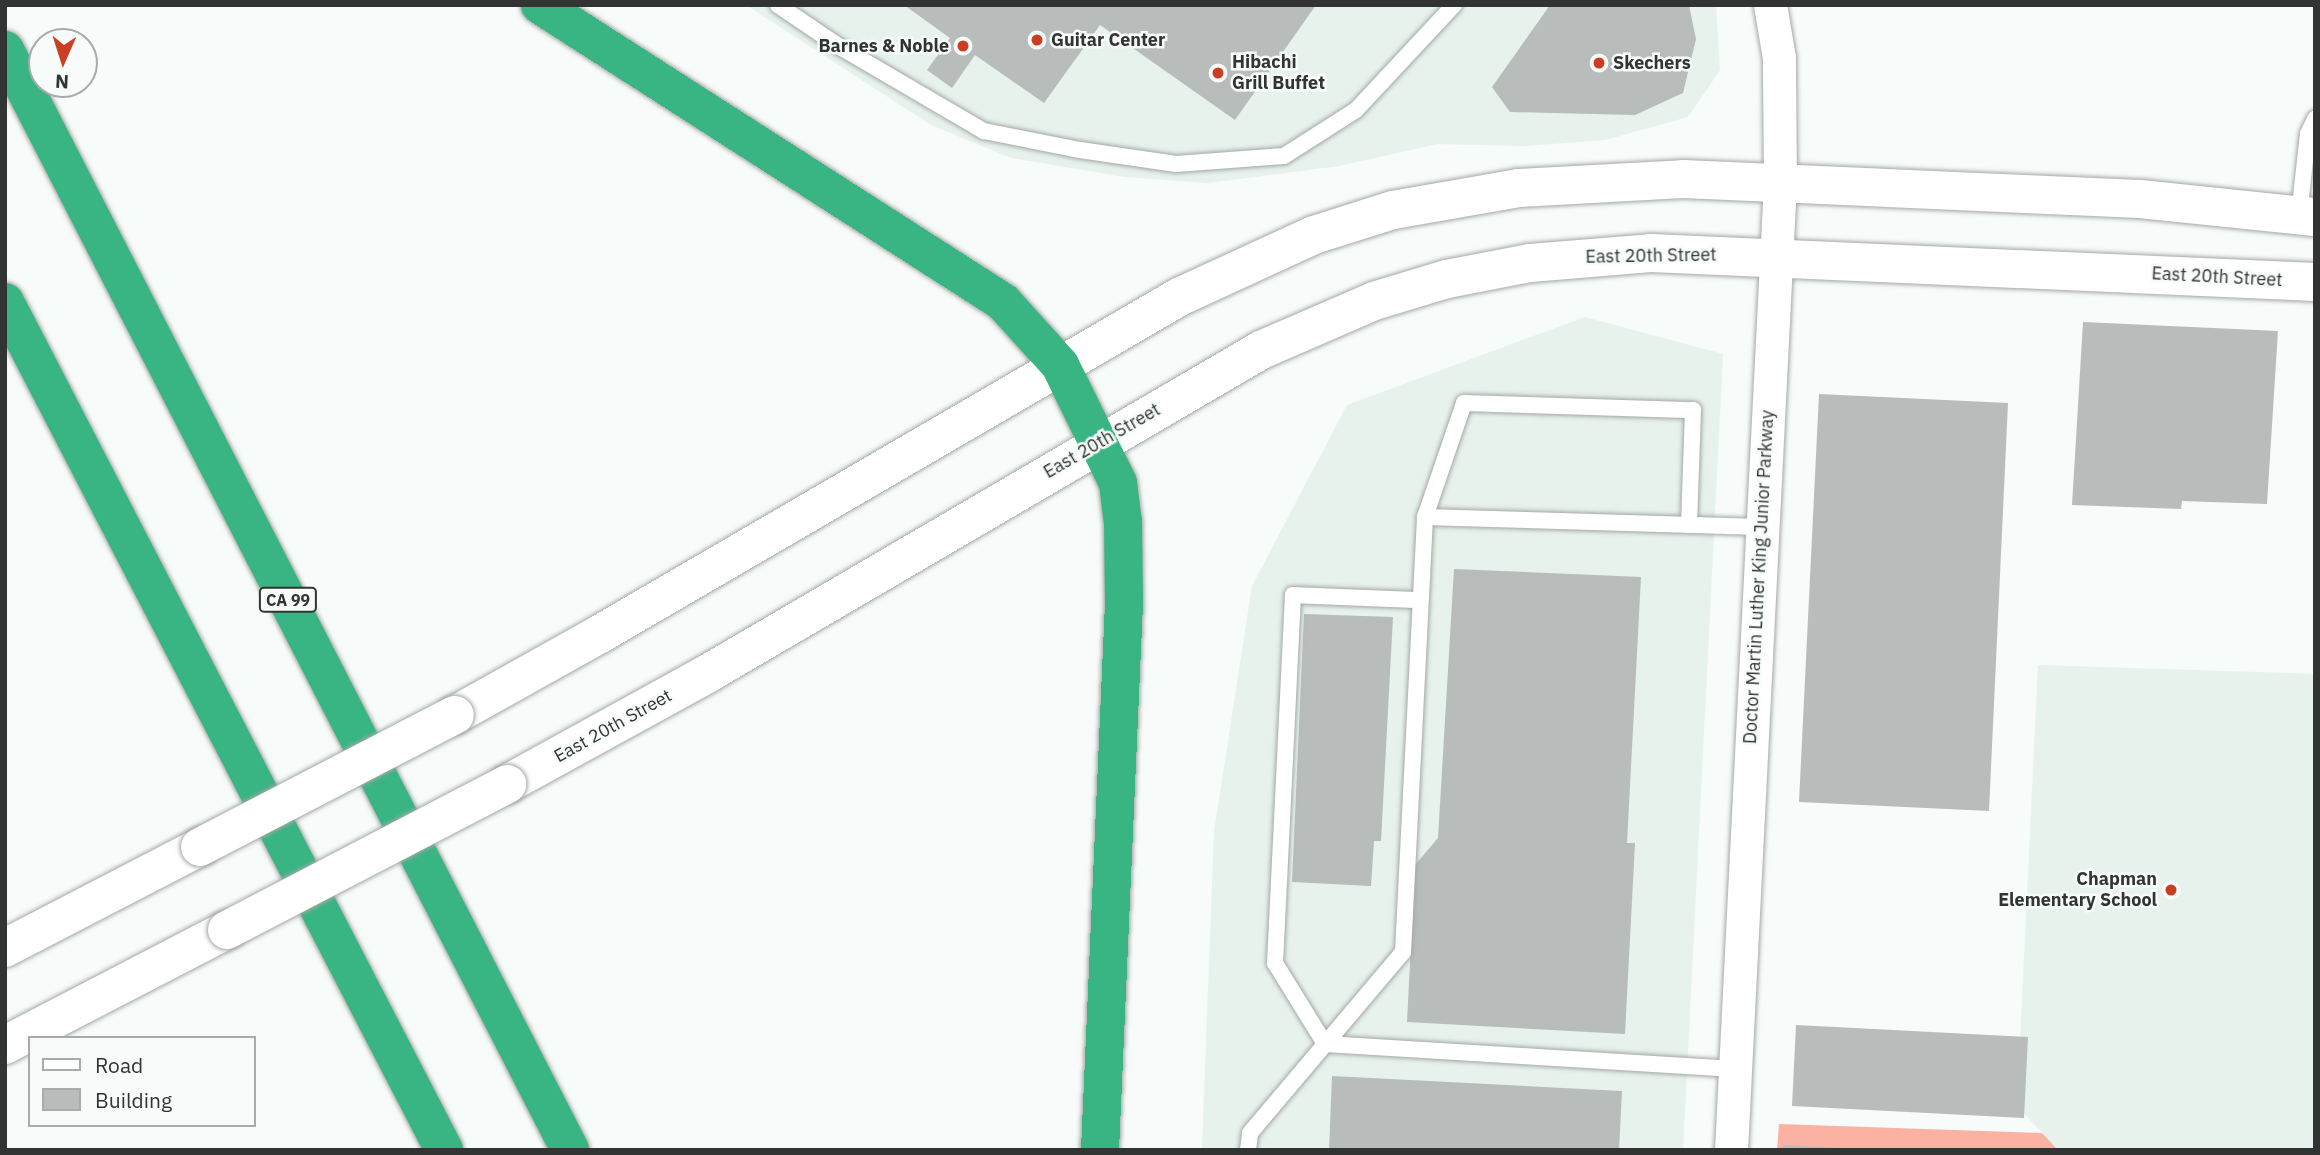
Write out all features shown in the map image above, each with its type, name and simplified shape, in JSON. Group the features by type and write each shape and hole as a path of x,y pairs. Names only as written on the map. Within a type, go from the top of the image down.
{"highway":[{"path":"540,5 1003,302 1060,365 1121,491 1125,577 1100,1150"},
{"name":"CA 99","path":"5,50 570,1150"},
{"path":"5,302 444,1150"}],"street":[{"name":"Doctor Martin Luther King Junior Parkway","path":"1731,1150 1780,183 1779,58 1770,5"},
{"path":"5,948 455,715 648,607 1060,365 1224,274 1314,235 1394,210 1479,193 1559,184 1683,179 2140,199 2307,216"},
{"name":"East 20th Street","path":"5,1045 507,784 706,674 1098,443 1297,333 1374,301 1447,279 1519,265 1651,253 2315,282"}],"lane":[{"path":"778,5 840,47 984,131 1080,150 1176,164 1284,156 1356,110 1454,5"},
{"path":"2307,216 2308,134 2315,119"},
{"path":"1248,1150 1250,1133 1403,952 1425,517 1464,403 1693,411 1689,525"},
{"path":"1425,517 1761,527"},
{"path":"1325,1044 1275,963 1293,595 1420,600"},
{"path":"1325,1044 1735,1069"}],"shaded area":[{"path":"746,5 1716,5 1720,70 1688,117 1605,140 1523,146 1437,144 1339,166 1207,183 1124,177 1011,158 931,125"},
{"path":"1585,317 1723,354 1683,1150 1202,1150 1214,832 1252,586 1347,405"},
{"name":"Chapman Elementary School","path":"2038,665 2315,674 2315,1150 2058,1150 2017,1106"},
{"path":"1779,1124 2042,1133 2058,1150 1777,1150"}],"building":[{"path":"904,5 1316,5 1235,120 1100,25 1044,103 975,55 952,88 927,70 950,38"},
{"name":"Skechers","path":"1550,5 1689,5 1696,39 1683,93 1635,115 1510,112 1492,87"},
{"path":"2083,322 2278,331 2267,504 2182,501 2181,509 2072,505"},
{"path":"1819,394 2008,403 1989,811 1799,802"},
{"path":"1454,569 1641,577 1627,843 1635,843 1625,1034 1407,1022 1415,865 1438,838"},
{"path":"1304,614 1393,617 1381,841 1374,841 1371,886 1292,882"},
{"path":"1796,1025 2028,1037 2024,1118 1792,1106"},
{"path":"1332,1076 1622,1091 1619,1150 1329,1150"},
{"path":"1783,1145 1842,1148 1842,1150 1783,1150"}],"place":[{"name":"Guitar Center","path":"1037,40"},
{"name":"Barnes & Noble","path":"963,46"},
{"name":"Skechers","path":"1599,63"},
{"name":"Hibachi Grill Buffet","path":"1218,73"},
{"name":"Chapman Elementary School","path":"2171,890"}]}
